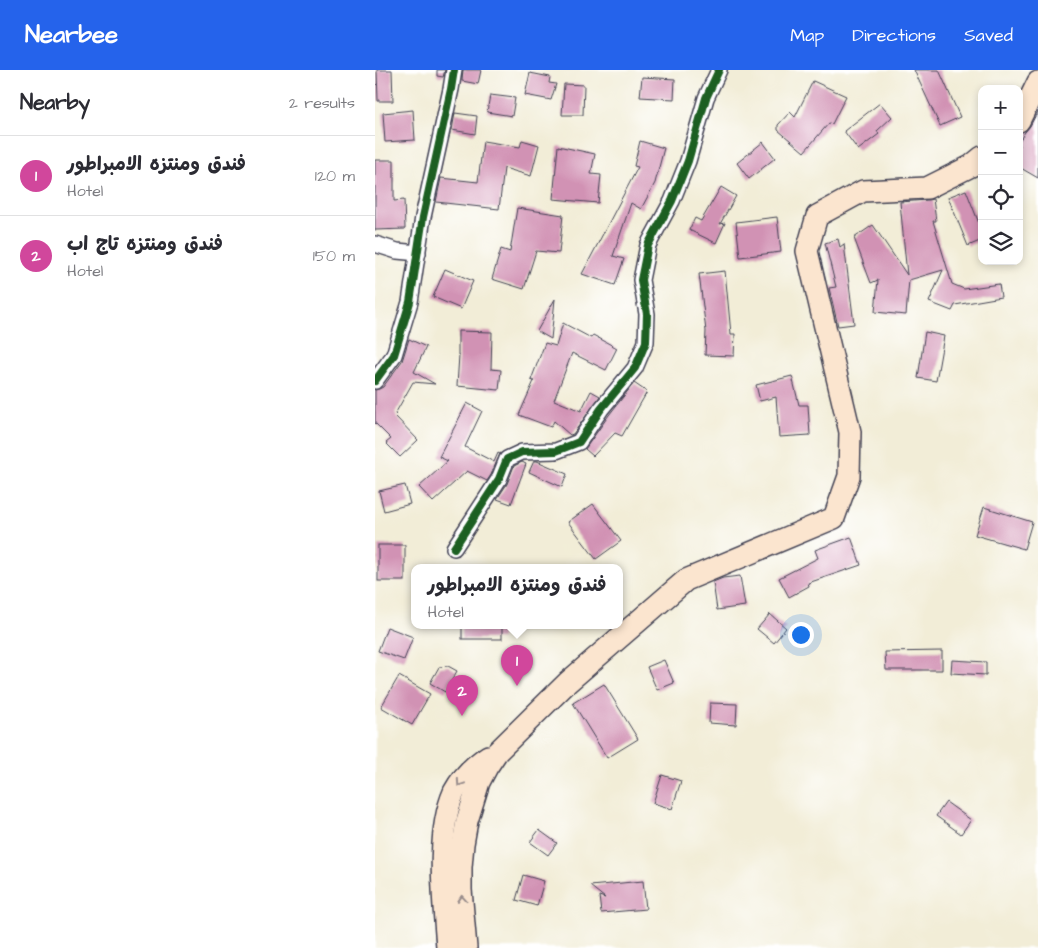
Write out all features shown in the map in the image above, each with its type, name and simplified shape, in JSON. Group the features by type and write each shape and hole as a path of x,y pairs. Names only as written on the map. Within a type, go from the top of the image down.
{"main road":[{"path":"1023,113 1038,82"},
{"path":"466,948 461,890 463,844 467,821 479,782 497,752 568,682 685,580 834,518 849,476 850,432 807,251 817,216 863,191 927,188 971,166 978,160"},
{"path":"447,948 442,871 445,832 451,802 461,781 468,772 486,757 497,752"}],"street":[{"path":"375,381 394,355 410,302 423,217 454,70"},
{"path":"454,548 499,479 507,459 522,452 555,451 579,442 601,409 635,368 646,342 647,314 641,280 648,245 672,202 688,162 706,98 719,70"},
{"path":"375,244 397,251 419,253"}],"building":[{"path":"377,70 392,70 393,101 378,101"},
{"path":"437,70 445,70 443,77 437,76"},
{"path":"463,70 481,70 478,84 462,81"},
{"path":"914,70 939,70 960,117 940,126"},
{"path":"530,73 550,77 549,83 556,84 551,100 525,95"},
{"path":"642,77 675,79 674,99 640,97"},
{"path":"813,81 846,96 832,124 829,123 804,152 778,130 778,125 790,112 795,117"},
{"path":"564,84 584,85 583,115 562,115"},
{"path":"490,95 515,98 512,116 487,112"},
{"path":"880,103 892,117 877,131 879,134 858,150 844,131"},
{"path":"413,110 415,140 385,142 383,113"},
{"path":"1038,111 1038,178 1023,169 1023,135"},
{"path":"455,113 477,116 475,134 452,130"},
{"path":"522,140 539,145 531,176 504,168 499,209 436,202 441,178 478,182 483,141 520,147"},
{"path":"640,141 664,148 655,183 641,209 631,203 613,256 624,259 615,285 582,274 638,167 634,166"},
{"path":"763,142 775,158 749,179 737,163"},
{"path":"558,146 595,154 591,174 601,175 598,203 553,199"},
{"path":"375,160 394,160 394,201 404,200 405,229 375,230"},
{"path":"721,187 736,196 720,224 725,223 716,243 689,230 695,218 701,221"},
{"path":"966,190 978,221 978,242 968,246 948,197"},
{"path":"933,199 936,221 933,221 952,284 964,289 999,284 1001,297 955,305 952,311 929,302 943,270 909,280 906,315 875,312 878,280 871,283 854,238 873,225 907,275 900,202"},
{"path":"517,208 563,215 559,253 536,251 524,289 492,279 501,249 510,252"},
{"path":"777,217 781,252 740,257 736,222"},
{"path":"838,239 840,247 844,244 854,324 838,326 829,288 836,287 825,243"},
{"path":"445,269 473,281 461,309 433,297"},
{"path":"725,271 731,334 735,334 734,356 705,355 706,331 699,274"},
{"path":"555,299 551,339 537,331"},
{"path":"563,323 591,338 593,335 617,348 606,370 572,353 554,400 581,411 591,391 600,396 573,434 570,435 554,421 551,427 519,415 534,381 531,380 545,343 556,346"},
{"path":"458,331 492,332 491,369 501,370 499,390 457,386"},
{"path":"925,332 944,336 936,381 918,378"},
{"path":"409,339 426,347 414,372 435,384 413,382 395,414 418,440 400,457 386,443 391,439 375,423 375,390 383,387 402,361"},
{"path":"792,376 799,405 808,405 810,435 779,437 776,397 760,401 756,385"},
{"path":"634,383 647,392 622,436 615,433 593,456 585,449"},
{"path":"467,403 482,411 465,447 494,462 498,453 500,454 487,481 467,471 433,502 419,487 448,461 439,457"},
{"path":"534,461 567,474 562,487 529,472"},
{"path":"522,462 526,464 511,504 497,499 507,484 514,466"},
{"path":"405,485 410,504 384,511 379,491"},
{"path":"593,504 621,541 596,559 568,522"},
{"path":"984,507 1032,522 1024,549 975,535"},
{"path":"851,537 861,565 808,583 809,586 789,597 779,578 818,558 815,550"},
{"path":"378,545 405,545 405,581 378,581"},
{"path":"740,576 745,606 717,610 713,582 723,578"},
{"path":"770,614 786,628 774,643 757,629"},
{"path":"387,627 413,637 404,660 378,651"},
{"path":"462,629 502,629 502,639 462,639"},
{"path":"942,651 942,670 886,670 885,652"},
{"path":"664,660 674,683 657,690 647,667"},
{"path":"952,660 986,662 986,675 951,673"},
{"path":"448,666 457,671 445,692 430,683 439,667"},
{"path":"399,676 430,694 412,725 381,707"},
{"path":"604,684 638,739 607,758 573,703"},
{"path":"710,703 737,704 736,725 709,723"},
{"path":"662,775 681,781 672,809 653,803"},
{"path":"946,802 971,820 961,834 936,816"},
{"path":"539,830 557,843 548,855 530,842"},
{"path":"523,875 544,881 537,906 516,900"},
{"path":"643,881 646,909 601,913 599,896 605,898 590,886"}],"cycle path":[{"path":"375,381 394,355 410,302 423,217 454,70"},
{"path":"454,548 499,479 507,459 522,452 556,451 579,442 601,409 635,368 646,342 647,314 641,280 648,245 672,201 688,161 706,98 719,70"}],"place":[{"name":"فندق ومنتزه الامبراطور","path":"517,686"},
{"name":"فندق ومنتزه تاج اب","path":"462,716"}]}
